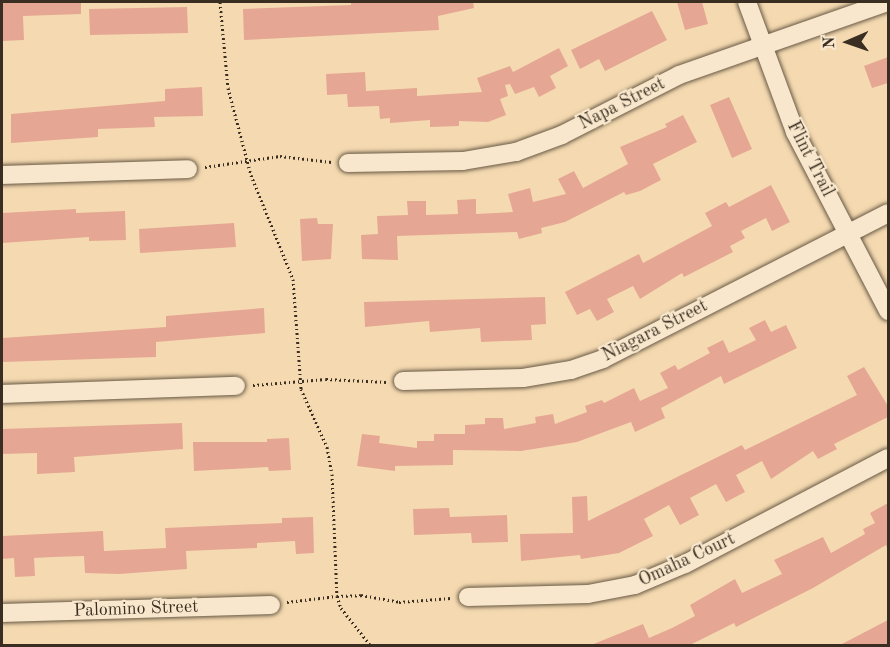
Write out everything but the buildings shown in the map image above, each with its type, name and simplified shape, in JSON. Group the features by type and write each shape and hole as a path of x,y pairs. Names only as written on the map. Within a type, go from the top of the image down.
{"street":[{"name":"Flint Trail","path":"747,2 795,132 888,311"},
{"name":"Napa Street","path":"348,163 463,161 516,152 562,135 679,75 761,44 888,2"},
{"path":"2,176 188,169"},
{"name":"Niagara Street","path":"403,381 524,378 571,370 603,358 888,213"},
{"path":"2,394 237,386"},
{"name":"Omaha Court","path":"468,597 588,594 635,585 685,564 888,458"},
{"name":"Palomino Street","path":"2,613 271,605"}],"path":[{"path":"220,2 228,88 247,160 292,279 301,382 305,402 327,447 332,474 337,596 341,608 371,645"},
{"path":"188,169 280,156 348,163"},
{"path":"237,386 301,382 403,381"},
{"path":"271,605 337,596 361,596 399,602 468,597"}]}
